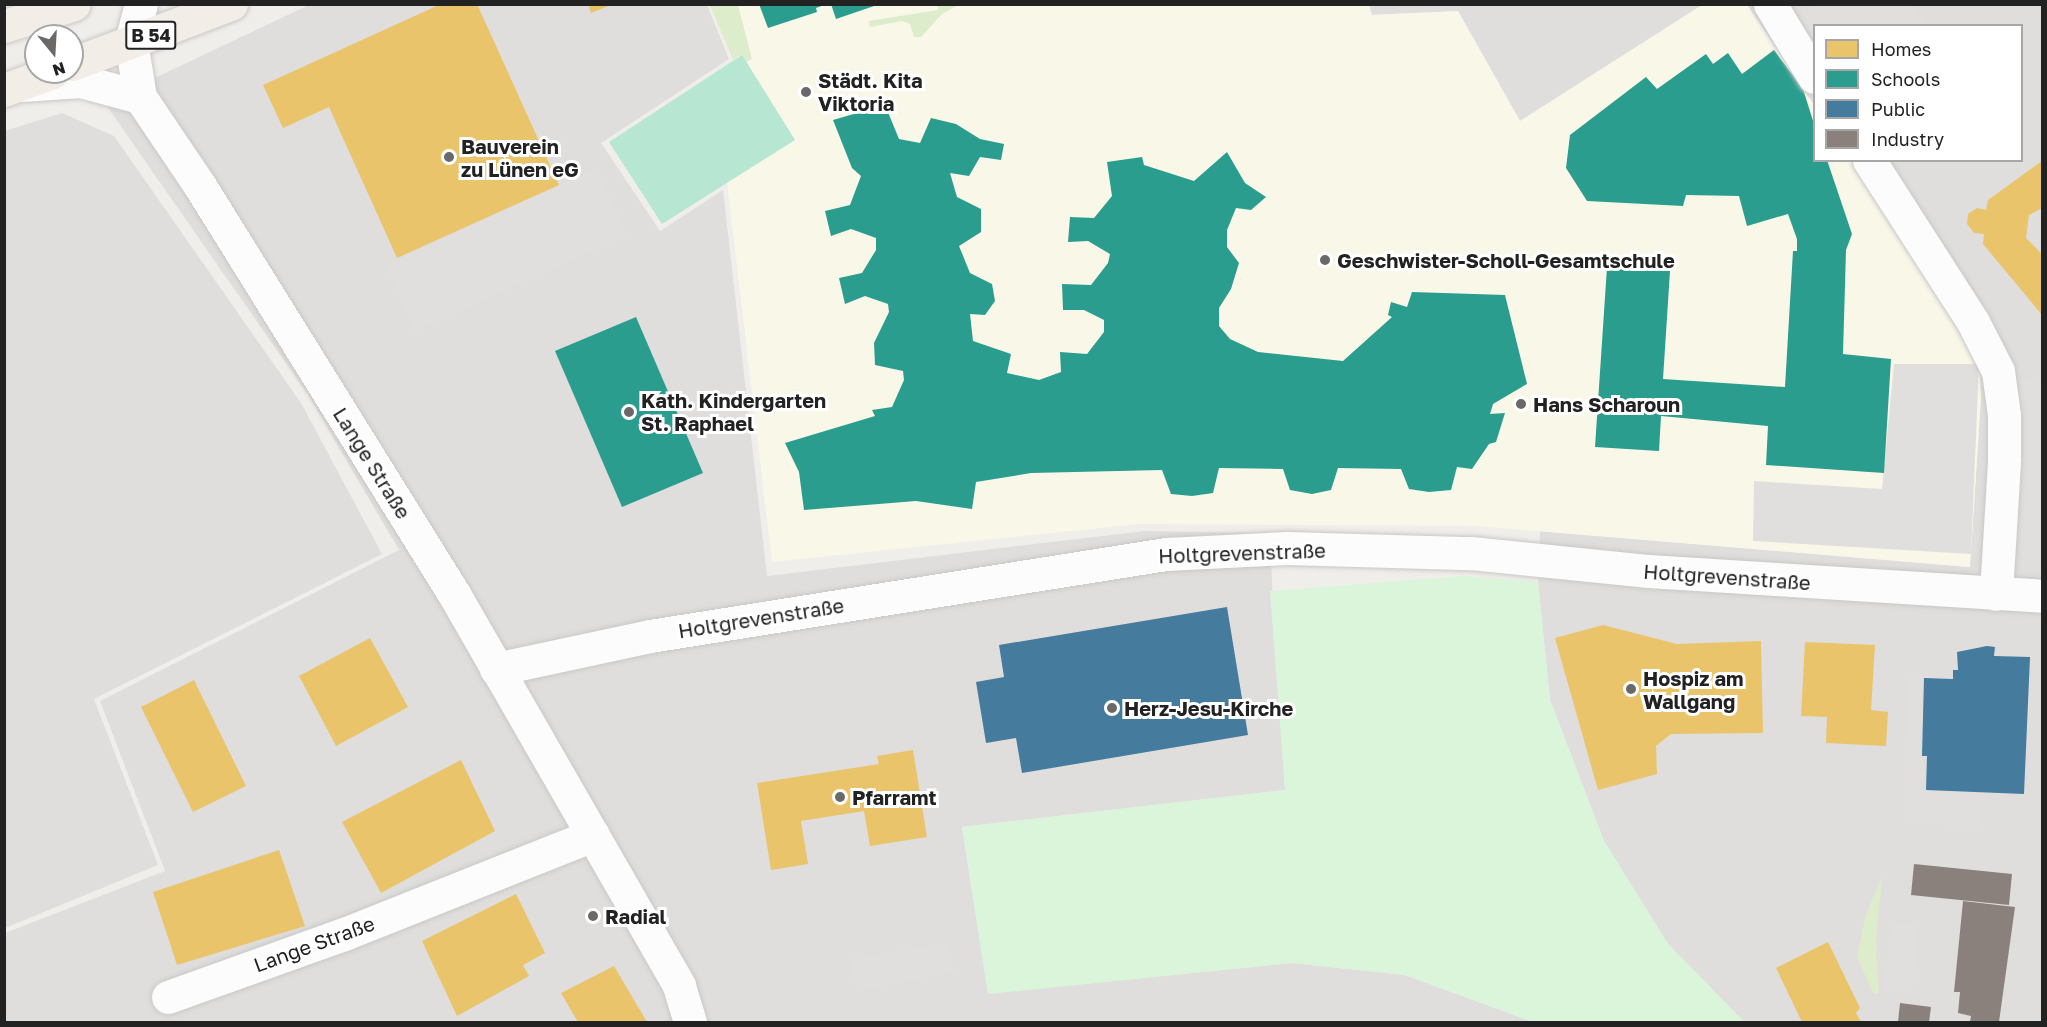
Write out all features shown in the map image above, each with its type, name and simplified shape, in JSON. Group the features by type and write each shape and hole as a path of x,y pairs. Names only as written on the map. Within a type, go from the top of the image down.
{"main road":[{"path":"25,16 74,4"},
{"name":"B 54","path":"84,60 231,4"}],"street":[{"path":"131,42 141,4"},
{"path":"1770,4 1813,74"},
{"name":"Lange Straße","path":"131,42 140,97 289,328 454,594 679,986 690,1023"},
{"path":"12,88 81,81 140,97"},
{"path":"1870,162 1973,322 1998,371 2004,439 1996,594"},
{"name":"Holtgrevenstraße","path":"496,669 650,636 1167,554 1287,548 1471,553 1649,571 1904,589 2043,596"},
{"name":"Lange Straße","path":"168,997 344,934 593,835"}],"shaded area":[{"path":"311,4 707,5 729,59 601,143 660,231 723,190 767,576 1145,531 1269,533 1285,790 962,827 988,993 1292,963 1405,975 1533,1022 5,1022 5,933 165,871 100,701 399,550 308,395 104,102"},
{"name":"Geschwister-Scholl-Gesamtschule","path":"1369,4 1372,15 1458,11 1520,121 1702,5 1747,5 1813,104 1813,162 1853,162 1979,364 1981,397 1970,567 1476,526 1140,524 772,562 727,182 795,140 742,55 733,60 710,5"},
{"path":"1912,4 1925,24 1813,24 1813,59 1789,23 1816,5"},
{"path":"1369,5 1702,5 1520,121 1458,11 1371,15"},
{"path":"1747,5 2042,5 2042,1022 1744,1022 1668,944 1604,841 1550,700 1538,582 1540,531 1970,567 1981,397 1979,364 1853,162 2023,162 2023,24 1813,24 1813,104"},
{"path":"62,113 114,136 301,403 382,554 94,699 158,865 5,928 5,131"},
{"path":"596,168 627,235 415,331 386,265"},
{"path":"1894,364 1979,364 1971,554 1753,541 1754,481 1882,489"},
{"path":"2020,381 2042,383 2042,558 2021,558 2012,497"},
{"path":"1907,677 1922,678 1924,791 1982,794 1981,826 1904,823"},
{"path":"1891,924 1918,926 1912,993 1884,989"},
{"path":"948,943 954,972 856,991 851,959"}],"green space":[{"path":"710,5 738,5 752,59 746,62 741,55 733,60"},
{"path":"938,5 958,5 942,14 921,37 914,37 910,24 902,21 870,27 869,21 938,10"},
{"path":"742,55 795,140 662,224 609,142"},
{"path":"1463,576 1538,582 1550,700 1604,841 1668,944 1744,1022 1533,1022 1405,975 1292,963 988,994 962,827 1285,790 1270,591"},
{"path":"1882,877 1876,940 1879,994 1873,993 1857,957 1866,914"}],"building: Homes":[{"name":"Bauverein zu Lünen eG","path":"441,4 477,4 559,185 397,258 329,107 283,128 263,85"},
{"path":"588,4 611,4 611,5 591,13"},
{"path":"2042,161 2042,208 2029,215 2026,238 2042,254 2042,315 1983,244 1984,234 1974,233 1967,224 1968,214 1977,208 1986,210 1988,200"},
{"name":"Hospiz am Wallgang","path":"1603,625 1677,644 1761,641 1763,733 1671,734 1656,746 1657,774 1598,790 1555,638"},
{"path":"370,638 408,707 336,746 299,676"},
{"path":"1805,642 1875,645 1871,710 1888,712 1886,746 1826,743 1827,717 1801,716"},
{"path":"194,680 246,786 193,812 141,707"},
{"name":"Pfarramt","path":"913,750 927,837 870,846 864,811 801,821 808,864 771,870 757,783 879,764 877,756"},
{"path":"461,760 495,831 381,893 342,822"},
{"path":"279,850 305,926 177,965 153,892"},
{"path":"516,894 545,953 523,965 529,976 457,1016 422,941"},
{"path":"1828,942 1860,1008 1856,1013 1861,1022 1802,1022 1776,968"},
{"path":"614,966 647,1022 578,1022 561,993"}],"building: Schools":[{"path":"759,4 824,5 816,8 817,12 768,28"},
{"path":"831,4 877,4 877,5 836,19"},
{"path":"1774,50 1803,89 1813,121 1813,162 1828,162 1852,234 1846,250 1843,354 1891,359 1884,473 1766,465 1768,426 1661,416 1659,451 1595,447 1607,267 1670,271 1663,379 1785,387 1793,251 1797,251 1797,239 1788,214 1747,226 1739,196 1686,195 1683,206 1587,201 1566,168 1570,135 1646,77 1657,89 1706,54 1713,64 1728,53 1742,74"},
{"path":"885,105 899,139 920,143 931,118 956,124 980,139 1004,144 1001,160 980,157 969,176 950,173 957,197 981,209 981,232 959,246 970,273 992,284 995,301 985,315 970,314 973,341 1011,354 1007,373 1039,380 1061,372 1060,352 1087,354 1104,332 1104,320 1084,310 1063,310 1062,284 1091,285 1108,263 1110,254 1088,241 1068,242 1070,217 1094,218 1112,196 1107,162 1142,157 1144,165 1194,181 1227,152 1245,183 1266,197 1251,210 1236,208 1227,230 1227,247 1239,263 1231,289 1219,308 1219,326 1230,339 1258,352 1343,361 1392,317 1388,315 1391,302 1407,307 1412,292 1505,295 1527,384 1493,404 1490,414 1505,413 1496,442 1489,444 1472,469 1457,467 1451,490 1429,492 1409,489 1401,469 1338,468 1331,490 1312,494 1290,490 1283,469 1219,468 1213,493 1192,496 1171,494 1162,470 1031,473 976,482 972,509 916,501 804,510 799,472 785,443 875,416 872,410 892,407 904,380 903,371 875,365 874,343 889,312 888,304 865,296 845,304 839,278 862,273 876,250 876,238 851,229 831,236 825,211 850,205 861,176 852,168 833,120"},
{"name":"Kath. Kindergarten St. Raphael","path":"636,317 703,473 622,507 555,351"}],"building: Public":[{"name":"Herz-Jesu-Kirche","path":"1227,607 1248,735 1022,773 1016,738 986,743 976,682 1004,677 999,645"},
{"path":"1987,646 1995,647 1994,656 2030,657 2024,794 1926,790 1927,756 1922,756 1924,678 1953,679 1953,670 1958,670 1957,652"}],"building: Industry":[{"path":"1914,864 2012,874 2009,905 1911,895"},
{"path":"1963,901 2015,907 1999,1022 1970,1022 1971,1016 1958,1013 1960,992 1954,992"},
{"path":"1900,1003 1931,1007 1929,1022 1898,1022"}],"place":[{"name":"Städt. Kita Viktoria","path":"806,92"},
{"name":"Bauverein zu Lünen eG","path":"449,157"},
{"name":"Geschwister-Scholl-Gesamtschule","path":"1325,260"},
{"name":"Hans Scharoun","path":"1521,404"},
{"name":"Kath. Kindergarten St. Raphael","path":"629,412"},
{"name":"Hospiz am Wallgang","path":"1631,689"},
{"name":"Herz-Jesu-Kirche","path":"1112,708"},
{"name":"Pfarramt","path":"840,797"},
{"name":"Radial","path":"593,916"}]}
